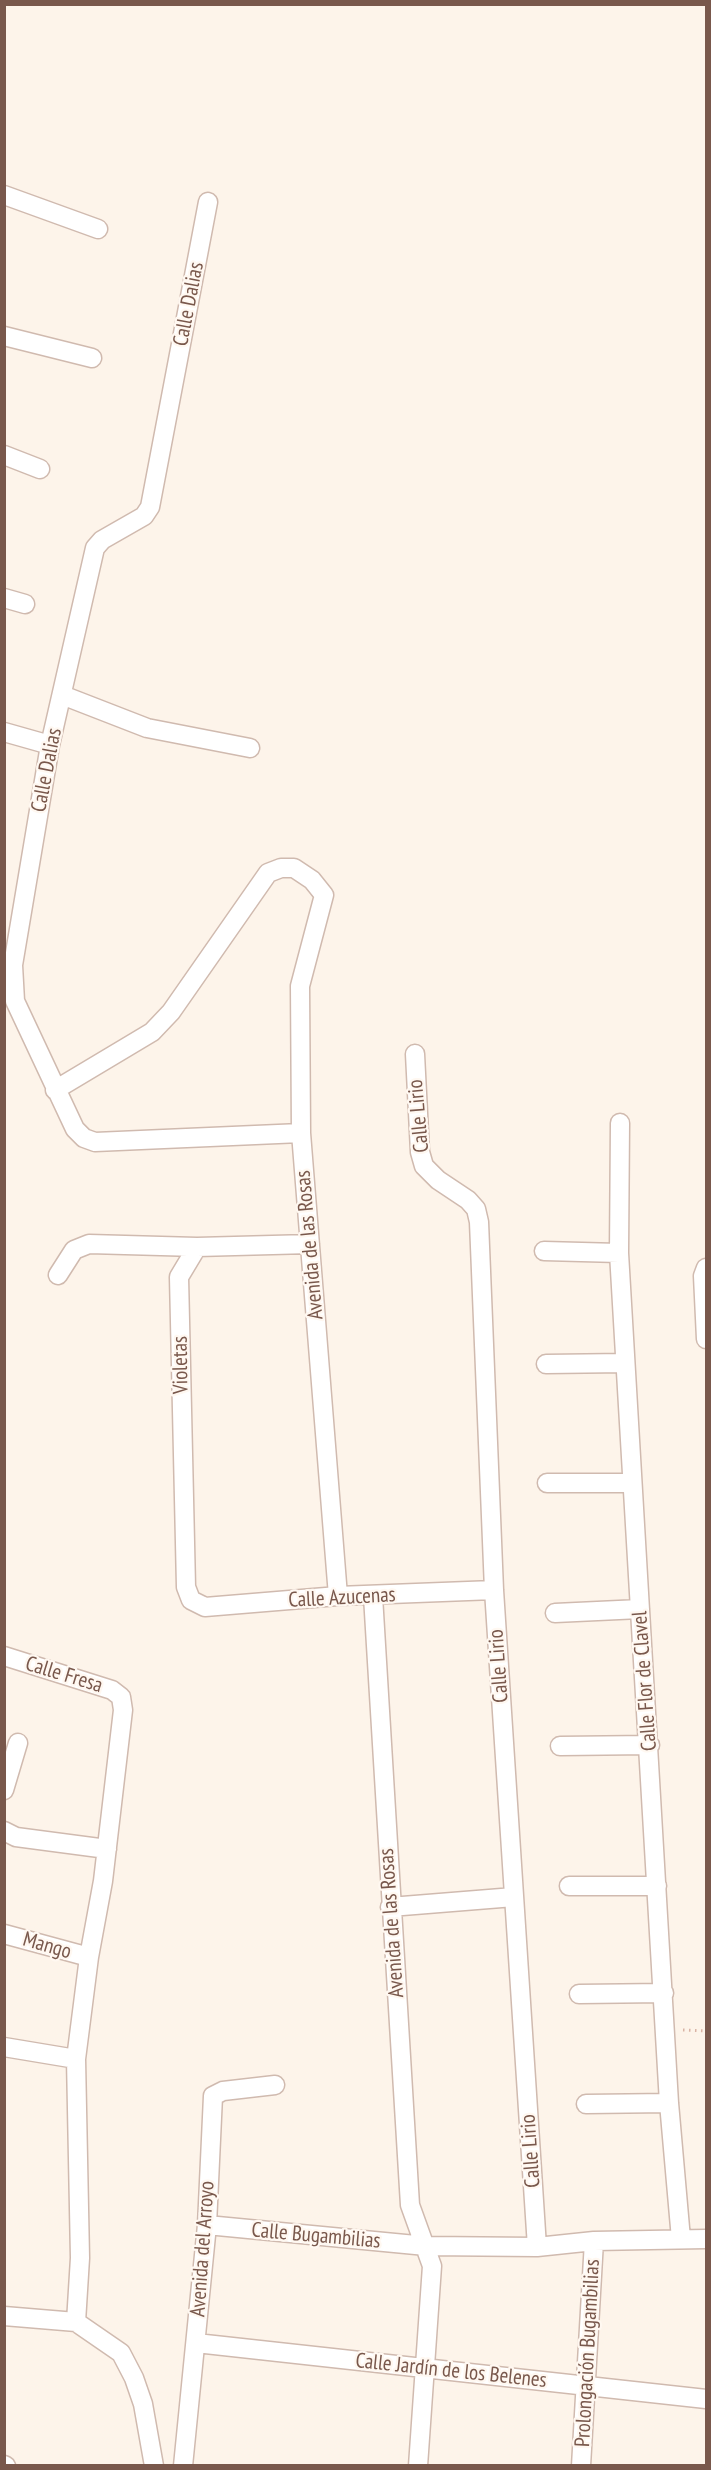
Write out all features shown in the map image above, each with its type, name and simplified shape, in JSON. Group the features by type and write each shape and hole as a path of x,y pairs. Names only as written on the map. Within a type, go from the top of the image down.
{"street":[{"path":"4,195 98,229"},
{"name":"Calle Dalias","path":"208,202 150,507 144,516 102,540 95,548 50,745 13,965 15,1001 55,1090 75,1128 84,1138 96,1142 301,1133"},
{"path":"4,336 92,358"},
{"path":"4,455 40,470"},
{"path":"4,598 25,604"},
{"path":"62,695 147,728 250,748"},
{"path":"4,732 50,745"},
{"name":"Avenida de las Rosas","path":"55,1090 152,1032 171,1012 268,873 281,868 294,868 312,880 324,895 300,986 301,1133 338,1596"},
{"name":"Calle Lirio","path":"415,1053 420,1152 424,1166 438,1180 468,1200 476,1209 479,1222 494,1590 537,2247"},
{"name":"Calle Flor de Clavel","path":"620,1123 619,1253 625,1363 650,1745 669,2103 681,2239"},
{"path":"58,1275 74,1250 89,1245 197,1247 310,1244"},
{"name":"Violetas","path":"191,1600 186,1587 179,1277 197,1247"},
{"path":"544,1251 619,1253"},
{"path":"706,1268 703,1276 706,1340"},
{"path":"546,1364 625,1363"},
{"path":"547,1484 632,1483"},
{"name":"Calle Azucenas","path":"191,1600 205,1607 338,1596 494,1590"},
{"name":"Avenida de las Rosas","path":"373,1596 390,1907 410,2205 416,2227 426,2246 432,2266 418,2466"},
{"path":"555,1613 640,1609"},
{"name":"Calle Fresa","path":"4,1656 112,1690 121,1697 123,1710 107,1849"},
{"path":"4,1790 18,1743"},
{"path":"560,1746 650,1745"},
{"path":"4,1831 16,1837 107,1849 89,1957 76,2060 80,2258 76,2322"},
{"path":"569,1886 657,1886"},
{"path":"390,1907 514,1897"},
{"name":"Mango","path":"4,1934 89,1957"},
{"path":"579,1994 664,1993"},
{"path":"4,2047 76,2060"},
{"name":"Avenida del Arroyo","path":"183,2466 207,2225 213,2096 223,2091 275,2085"},
{"path":"586,2104 669,2103"},
{"name":"Calle Bugambilias","path":"207,2225 426,2246 537,2247"},
{"path":"537,2247 594,2241 706,2239"},
{"name":"Prolongación Bugambilias","path":"581,2466 594,2241"},
{"path":"4,2316 76,2322 121,2353 143,2404 154,2466"},
{"name":"Calle Jardín de los Belenes","path":"196,2343 706,2399"}],"path":[{"path":"666,2030 706,2031"}]}
